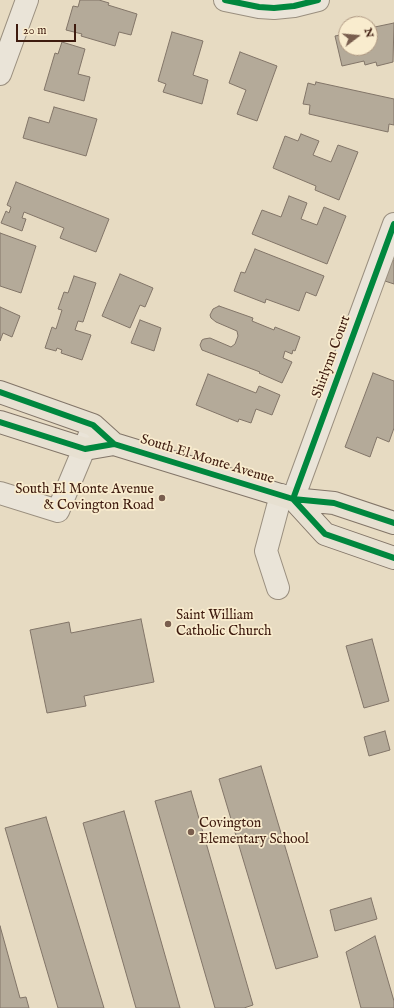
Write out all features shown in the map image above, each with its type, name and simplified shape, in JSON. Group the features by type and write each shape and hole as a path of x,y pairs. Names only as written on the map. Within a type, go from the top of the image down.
{"main road":[{"name":"South El Monte Avenue","path":"0,392 93,425 114,444 287,497 334,503 394,523"},
{"name":"South El Monte Avenue","path":"0,422 85,449 114,444"},
{"path":"287,497 325,534 394,558"}],"street":[{"path":"0,74 27,0"},
{"path":"225,0 259,7 284,8 318,0"},
{"name":"Shirlynn Court","path":"278,588 266,551 394,224"},
{"path":"0,493 58,511 85,449 93,425"}],"building":[{"path":"80,0 99,0 109,3 108,5 137,14 131,35 119,32 115,46 66,30 73,6 78,7"},
{"path":"394,23 393,62 377,66 376,62 365,65 364,61 342,66 340,56 378,56 378,26"},
{"path":"172,32 203,41 193,75 208,80 202,104 163,92 166,84 158,81"},
{"path":"338,35 338,49 335,36"},
{"path":"62,42 85,49 78,74 90,77 84,101 44,90 55,53 58,54"},
{"path":"240,52 277,66 257,121 237,114 246,90 229,83"},
{"path":"316,82 394,99 394,125 389,124 388,132 309,114 310,105 303,104 308,83 315,85"},
{"path":"54,107 97,119 86,156 23,138 29,117 49,123"},
{"path":"301,134 319,141 313,155 331,162 338,145 358,152 339,200 315,190 316,186 273,168 285,136 298,141"},
{"path":"16,182 109,219 96,252 60,238 64,228 24,212 22,218 26,219 22,231 1,223 6,211 9,213 11,207 7,205"},
{"path":"289,196 307,203 301,219 317,225 324,207 346,216 327,264 252,234 262,210 281,217"},
{"path":"0,233 36,246 21,293 0,286"},
{"path":"255,249 324,276 316,296 306,292 299,311 266,299 265,303 234,291 241,272 245,273"},
{"path":"392,260 394,260 394,284 385,281"},
{"path":"120,274 153,288 145,307 140,305 130,328 102,316"},
{"path":"74,276 96,283 83,322 78,321 75,330 91,335 82,360 61,353 62,350 57,348 56,351 45,348 52,327 56,329 62,310 58,309 64,292 68,293"},
{"path":"219,306 253,318 252,321 274,330 275,327 300,337 295,351 293,350 292,354 285,351 283,358 292,362 282,383 259,373 260,372 202,350 200,345 204,339 210,338 231,347 235,344 238,336 237,331 216,322 211,318 210,315 213,309"},
{"path":"0,307 20,316 12,337 3,333 0,341"},
{"path":"140,320 161,328 154,351 131,343"},
{"path":"373,373 394,381 394,428 389,442 377,437 370,457 345,447"},
{"path":"208,374 256,393 259,386 280,395 272,415 256,409 251,423 239,419 238,422 196,405"},
{"path":"141,619 154,682 84,696 86,706 47,713 30,630 69,622 71,633"},
{"path":"372,639 389,701 364,708 346,646"},
{"path":"385,731 390,750 369,756 364,737"},
{"path":"261,766 318,957 276,969 219,779"},
{"path":"191,791 253,1005 244,1008 215,1008 155,801"},
{"path":"124,811 180,1008 136,1008 83,823"},
{"path":"46,817 104,1008 58,1008 5,828"},
{"path":"371,898 377,919 335,931 330,910"},
{"path":"0,926 20,998 26,997 29,1008 0,1008"},
{"path":"375,936 394,1001 394,1008 361,1008 346,952"}],"cycle path":[{"path":"225,0 259,7 274,8 294,6 318,0"},
{"path":"293,499 394,224"},
{"path":"0,392 93,425 114,444 293,499 334,503 394,523"},
{"path":"0,422 85,449 114,444"},
{"path":"293,499 325,534 394,558"}],"place":[{"name":"South El Monte Avenue & Covington Road","path":"162,498"},
{"name":"Saint William Catholic Church","path":"168,624"},
{"name":"Covington Elementary School","path":"191,832"}]}
